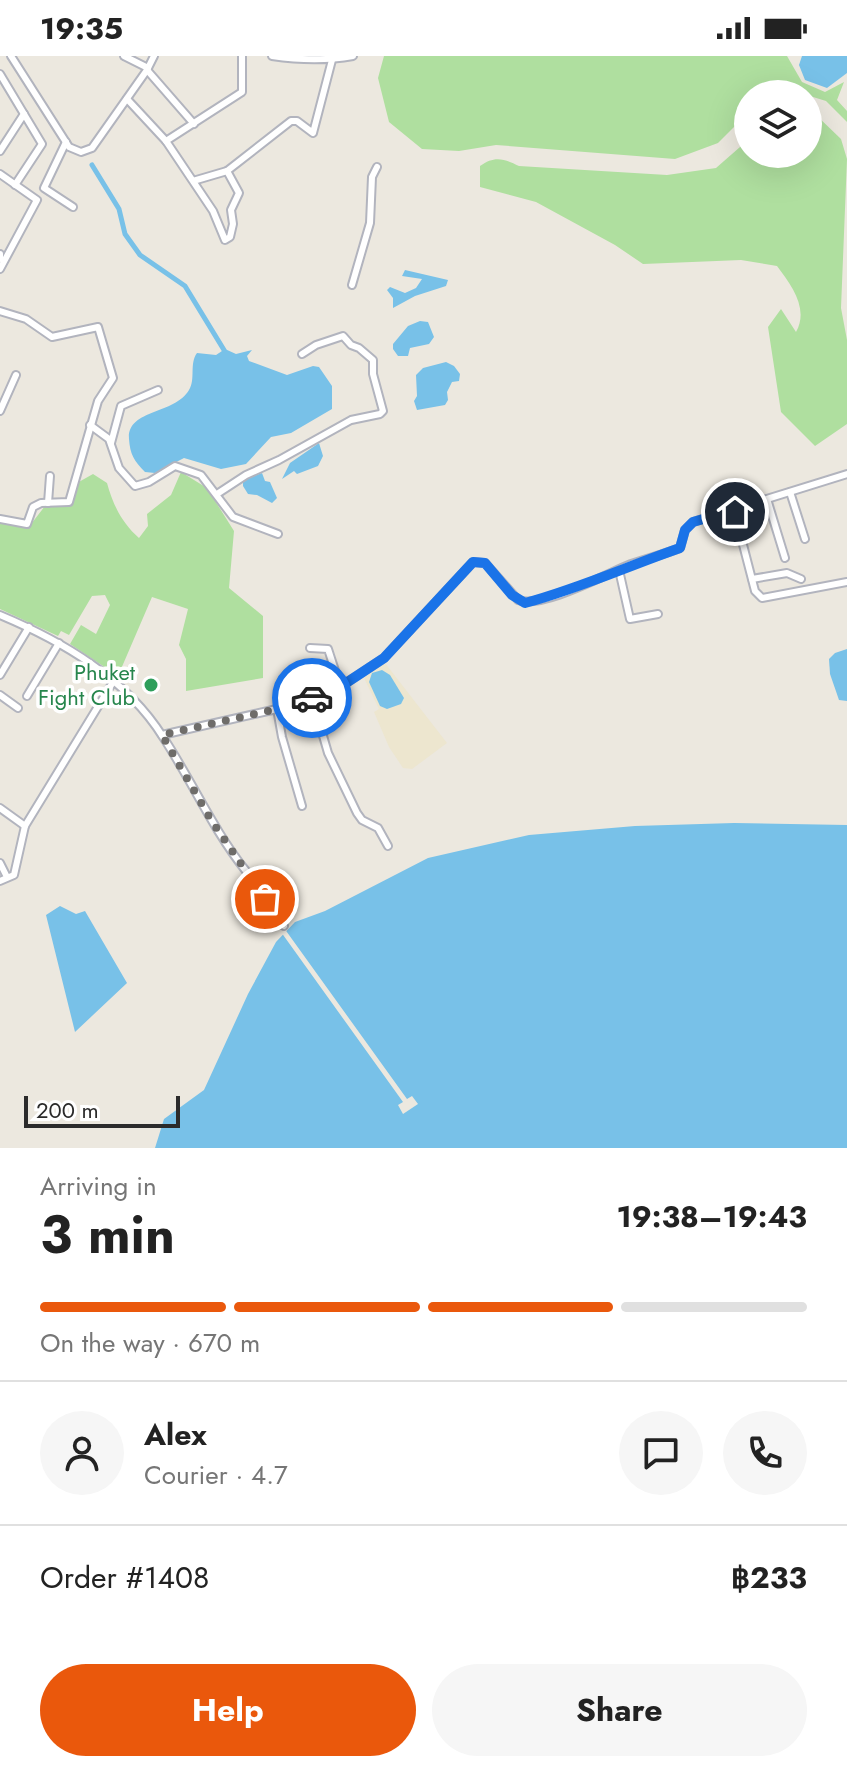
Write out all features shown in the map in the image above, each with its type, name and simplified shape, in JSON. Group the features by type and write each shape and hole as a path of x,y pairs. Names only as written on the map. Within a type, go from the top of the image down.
{"street":[{"path":"11,56 69,147 81,152 92,148 154,56"},
{"path":"124,56 148,69 194,124"},
{"path":"166,141 242,92 242,56"},
{"path":"272,56 294,60 332,60 353,56"},
{"path":"193,181 227,171 291,121 297,121 313,133 332,60"},
{"path":"0,74 42,144 15,185"},
{"path":"0,93 6,84"},
{"path":"127,99 166,141 213,211 225,240 233,233 231,210 239,193 227,171"},
{"path":"0,151 24,114"},
{"path":"66,142 44,188 73,207"},
{"path":"352,285 370,223 372,177 377,167"},
{"path":"0,174 37,200 0,269"},
{"path":"0,311 26,319 52,337 98,327 113,378 98,401 69,502 33,507 27,524 0,519"},
{"path":"217,494 246,475 351,420 383,411 378,383 373,374 373,360 343,336 316,345 302,354"},
{"path":"0,411 16,375"},
{"path":"111,443 121,406 158,390"},
{"path":"90,425 111,443 119,468 135,486 149,482 177,466 201,475 238,520 278,534"},
{"path":"162,735 277,709 340,686 384,658 473,562 485,563 512,595 525,603 569,592 680,548 685,530 693,522 847,474"},
{"path":"48,503 50,476"},
{"path":"790,492 805,539"},
{"path":"767,499 785,558"},
{"path":"734,510 755,591 762,598 847,582"},
{"path":"619,570 630,619 658,614"},
{"path":"752,579 787,573 801,579"},
{"path":"0,615 59,643 135,700 162,735 219,833 284,926"},
{"path":"0,675 29,627"},
{"path":"27,696 59,643"},
{"path":"310,648 322,646 328,649 340,686"},
{"path":"0,863 4,879 14,875 25,826 113,682"},
{"path":"0,695 18,708"},
{"path":"312,698 328,753 357,813 362,820 378,828 388,846"},
{"path":"277,709 302,806"},
{"path":"0,808 25,826"}],"shaded area":[{"path":"385,663 447,743 412,769 403,768 389,747 374,712 379,709 364,678"}],"green space":[{"path":"384,56 787,56 801,80 734,80 734,127 718,143 675,159 496,145 459,151 422,149 389,122 378,78"},
{"path":"844,82 837,100 847,111 847,122 822,100 822,91"},
{"path":"822,121 841,139 847,159 841,308 847,340 847,424 815,446 781,412 768,327 781,309 796,332 801,315 797,298 777,266 741,260 643,264 615,245 536,202 480,187 480,166 494,159 519,166 667,175 716,168 734,152 734,168 822,168"},
{"path":"181,472 207,488 234,531 229,588 263,616 263,678 186,691 186,659 179,645 188,609 152,597 118,676 70,644 81,625 96,634 110,605 105,595 92,596 69,635 61,631 58,636 0,609 0,522 28,528 45,506 72,504 77,483 93,474 107,483 119,513 139,538 148,526 147,514 171,495"}],"water":[{"path":"802,56 847,56 847,73 827,88 822,86 822,80 805,80 799,65"},
{"path":"405,270 448,280 446,286 415,296 393,308 393,298 387,290 390,287 405,293 416,288 422,279 402,276"},
{"path":"420,321 428,322 434,337 429,344 410,348 408,356 398,356 393,344 408,326"},
{"path":"225,349 236,354 252,350 247,356 249,361 287,375 313,366 319,367 332,386 332,409 291,433 271,437 246,464 221,469 184,458 155,473 145,472 132,453 130,429 143,417 182,398 191,386 197,353 216,355"},
{"path":"446,362 460,374 459,381 452,382 447,392 445,405 417,410 414,401 417,396 416,375 423,368"},
{"path":"319,443 323,456 318,466 297,474 294,471 282,479 290,463"},
{"path":"262,473 277,498 272,503 248,494 243,486 243,480"},
{"path":"847,649 847,701 839,700 830,674 829,659"},
{"path":"382,670 390,675 404,698 401,704 387,709 380,706 369,682 372,673"},
{"path":"734,823 847,825 847,1148 155,1148 164,1119 204,1090 248,994 276,942 295,922 325,911 428,858 529,835 635,826"},
{"path":"60,906 76,914 85,911 127,983 75,1032 46,915"}],"pier":[{"path":"284,928 407,1099 412,1096 418,1104 403,1114 398,1105 403,1102 281,932"}],"waterway":[{"path":"92,165 119,209 125,234 140,255 185,286 224,350"}],"way so far":[{"path":"265,899 211,820 162,735 312,698"}],"place":[{"name":"Phuket Fight Club","path":"151,685"}],"route":[{"path":"312,698 343,685 384,658 473,562 485,563 512,595 525,603 569,592 629,565 680,548 685,530 693,522 735,512"}]}
